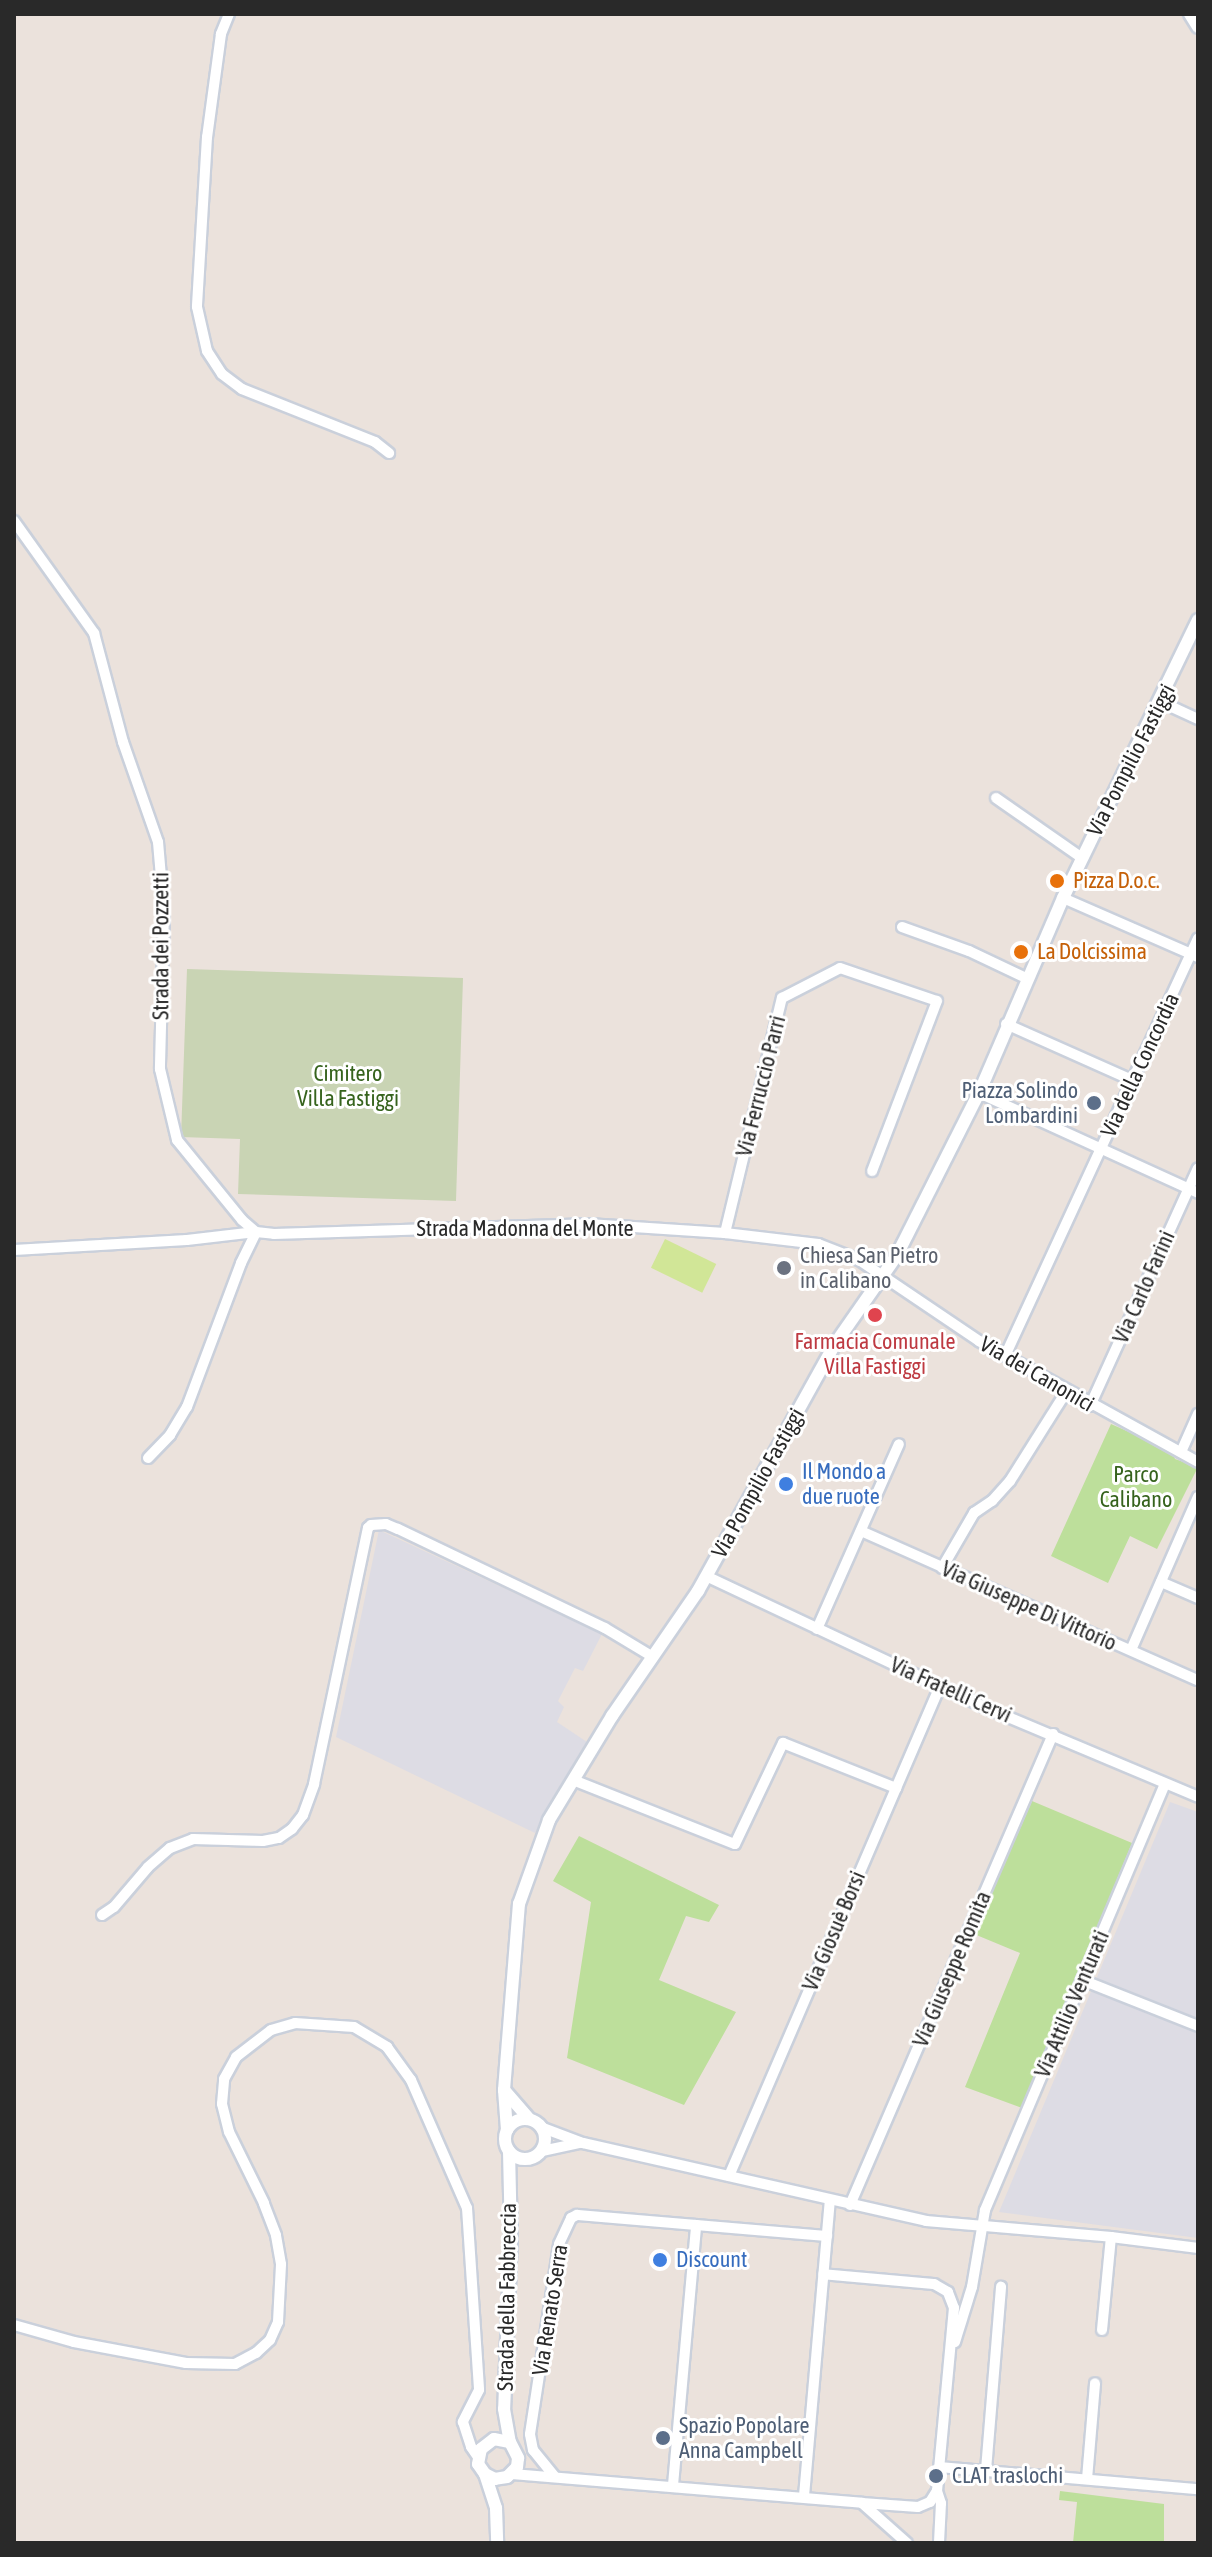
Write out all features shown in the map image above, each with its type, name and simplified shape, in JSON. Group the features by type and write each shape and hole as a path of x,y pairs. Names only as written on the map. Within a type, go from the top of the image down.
{"street":[{"path":"229,14 221,34 205,167 197,307 207,351 222,374 242,389 375,442 389,453"},
{"path":"1190,14 1198,27"},
{"name":"Strada dei Pozzetti","path":"14,521 94,633 123,742 158,842 164,912 160,1069 177,1140 242,1220 256,1232"},
{"name":"Via Pompilio Fastiggi","path":"507,2130 504,2090 519,1904 549,1820 706,1576 835,1344 897,1255 979,1093 1006,1024 1063,898 1161,702 1198,620"},
{"path":"1161,702 1198,719"},
{"path":"996,798 1082,858"},
{"path":"1063,898 1194,956"},
{"path":"902,927 969,951 1026,978"},
{"name":"Via della Concordia","path":"1005,1356 1132,1080 1194,956 1198,938"},
{"name":"Via Ferruccio Parri","path":"725,1233 782,998 840,968 937,1001 872,1171"},
{"path":"1006,1024 1132,1080"},
{"name":"Via della Concordia","path":"979,1093 1101,1148"},
{"path":"1101,1148 1193,1191"},
{"name":"Via Carlo Farini","path":"1090,1406 1193,1191 1198,1168"},
{"name":"Strada Madonna del Monte","path":"14,1250 187,1240 256,1232 274,1234 588,1224 725,1233 842,1251 881,1277"},
{"path":"148,1458 170,1435 187,1407 241,1263 256,1232"},
{"name":"Via dei Canonici","path":"881,1277 1066,1392 1198,1462"},
{"path":"942,1568 974,1513 992,1501 1010,1481 1066,1392"},
{"path":"1181,1452 1198,1414"},
{"path":"817,1629 899,1444"},
{"path":"1131,1650 1198,1497"},
{"path":"102,1915 170,1848 193,1839 263,1841 279,1838 292,1829 303,1815 314,1784 371,1525 386,1524 398,1529 605,1628 653,1657"},
{"name":"Via Giuseppe Di Vittorio","path":"861,1531 1198,1680"},
{"name":"Via Fratelli Cervi","path":"706,1576 940,1686 1198,1797"},
{"path":"1161,1582 1198,1598"},
{"name":"Via Giosuè Borsi","path":"729,2176 940,1686"},
{"name":"Via Giuseppe Romita","path":"850,2205 1053,1734"},
{"path":"573,1780 735,1844 783,1743 896,1788"},
{"name":"Via Attilio Venturati","path":"982,2226 985,2210 1165,1784"},
{"path":"1082,1980 1198,2026"},
{"name":"Strada della Fabbreccia","path":"14,2325 74,2342 186,2363 235,2364 256,2353 270,2340 278,2322 281,2264 276,2235 264,2203 229,2132 222,2104 224,2079 236,2057 271,2030 295,2023 354,2027 387,2047 411,2080 467,2208 479,2390 463,2422 496,2508 497,2543"},
{"path":"504,2090 529,2119 543,2128 583,2143 850,2205 926,2221 1198,2248"},
{"path":"529,2119 516,2121 507,2130 505,2140 509,2151 524,2159 542,2151 583,2143"},
{"path":"542,2151 546,2139 543,2128"},
{"name":"Strada della Fabbreccia","path":"496,2508 518,2458 510,2442 504,2409 511,2238 509,2151"},
{"name":"Strada della Fabbreccia","path":"509,2184 524,2159"},
{"path":"804,2496 830,2200"},
{"name":"Via Renato Serra","path":"555,2477 533,2450 530,2434 559,2244 565,2227 577,2215 827,2236"},
{"path":"673,2485 696,2225"},
{"path":"949,2362 972,2287 982,2226"},
{"path":"1102,2330 1111,2237"},
{"path":"823,2274 934,2284 948,2292 954,2308 937,2491 941,2503 939,2543"},
{"path":"986,2470 1001,2287"},
{"path":"1087,2479 1095,2383"},
{"name":"Strada della Fabbreccia","path":"478,2457 491,2440 504,2409"},
{"path":"464,2430 491,2440 510,2442"},
{"path":"939,2467 1198,2489"},
{"path":"485,2474 495,2479 509,2476 555,2477 918,2507 930,2502 937,2491"},
{"path":"862,2503 907,2543"}],"shaded area":[{"path":"379,1530 602,1634 583,1671 575,1668 558,1701 564,1707 557,1722 587,1742 535,1833 336,1737"},
{"path":"1170,1802 1198,1812 1198,2238 999,2212"}],"green space":[{"name":"Cimitero Villa Fastiggi","path":"187,969 463,978 456,1201 238,1194 240,1139 181,1137"},
{"path":"665,1239 716,1264 702,1293 651,1268"},
{"name":"Parco Calibano","path":"1111,1424 1172,1451 1175,1459 1198,1467 1157,1549 1130,1536 1108,1583 1051,1556"},
{"path":"1032,1801 1132,1843 1022,2108 965,2087 1020,1953 974,1934"},
{"path":"579,1836 719,1905 709,1922 686,1916 659,1980 736,2012 684,2105 567,2058 591,1902 553,1881"},
{"path":"1060,2491 1164,2504 1164,2543 1073,2543 1077,2502 1059,2500"}],"place":[{"name":"Pizza D.o.c.","path":"1057,881"},
{"name":"La Dolcissima","path":"1021,952"},
{"name":"Piazza Solindo Lombardini","path":"1094,1103"},
{"name":"Chiesa San Pietro in Calibano","path":"784,1268"},
{"name":"Farmacia Comunale Villa Fastiggi","path":"875,1315"},
{"name":"Il Mondo a due ruote","path":"786,1484"},
{"name":"Discount","path":"660,2260"},
{"name":"Spazio Popolare Anna Campbell","path":"663,2438"},
{"name":"CLAT traslochi","path":"936,2476"}]}
